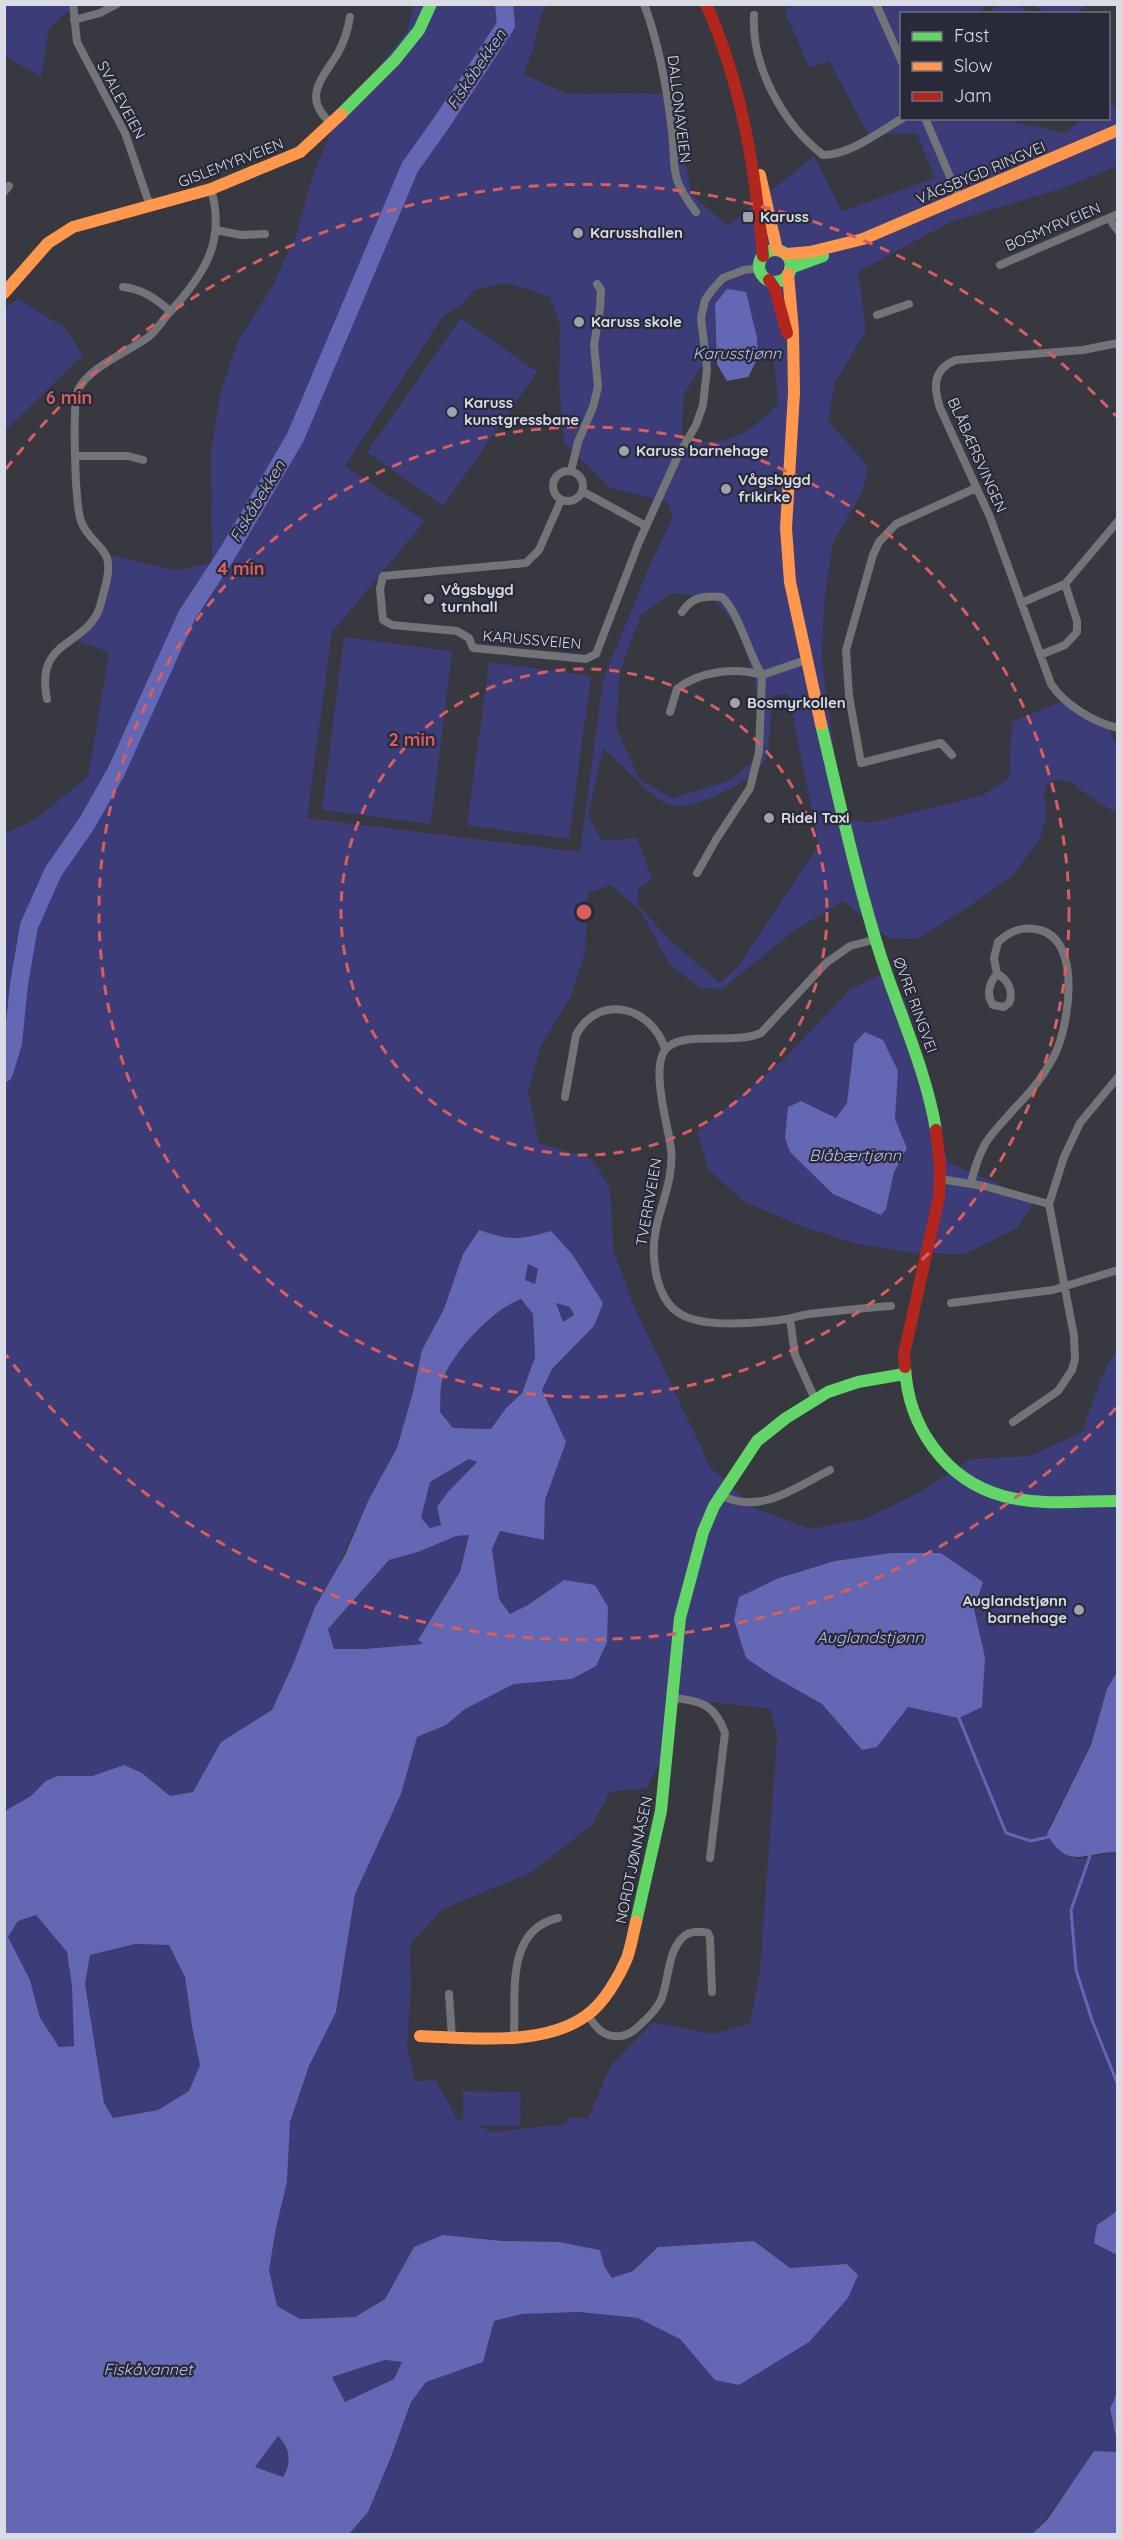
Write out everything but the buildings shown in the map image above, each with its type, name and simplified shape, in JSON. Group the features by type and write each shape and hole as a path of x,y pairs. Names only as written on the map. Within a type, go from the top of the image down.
{"street":[{"name":"SVALEVEIEN","path":"73,4 77,42 125,133 150,206"},
{"path":"74,20 100,13 117,4"},
{"name":"GISLEMYRVEIEN","path":"4,293 41,251 65,231 90,221 211,189 295,155 309,146 408,44 419,30 431,4"},
{"name":"DALLONAVEIEN","path":"645,4 662,68 672,131 675,175 680,190 696,212"},
{"path":"706,4 733,67 754,160 761,262 769,280 778,281 789,271 781,252 754,160"},
{"path":"876,4 900,58"},
{"path":"754,15 754,33 758,51 772,90 802,136 823,155 831,155 853,146 900,120"},
{"path":"332,124 315,99 317,86 338,52 348,29 350,17"},
{"path":"927,120 959,198"},
{"name":"VÅGSBYGD RINGVEI","path":"781,252 810,252 855,242 1117,130"},
{"path":"47,699 45,681 49,660 96,616 107,571 106,555 92,540 80,519 77,497 75,411 79,388 93,373 157,330 190,289 205,265 215,242 215,205 211,189"},
{"path":"1113,216 1118,231"},
{"name":"BOSMYRVEIEN","path":"1000,265 1113,216"},
{"path":"216,230 242,235 265,234"},
{"name":"VÅGSBYGD RINGVEI","path":"789,271 846,248 855,242"},
{"path":"761,262 772,250 781,252"},
{"name":"KARUSSVEIEN","path":"561,500 539,550 526,563 383,576 380,589 383,620 392,625 457,631 469,638 473,648 586,659 596,654 646,526 696,425 704,401 707,361 701,318 705,300 723,278 761,262"},
{"name":"ØVRE RINGVEI","path":"789,271 794,407 786,539 790,582 849,843 877,939 926,1086 936,1128 940,1179 935,1221 908,1334 904,1374 910,1407 926,1440 947,1465 978,1487 1021,1499 1118,1501"},
{"name":"ØVRE RINGVEI","path":"769,280 775,289 785,326 793,370"},
{"path":"571,471 578,442 593,407 598,387 594,345 601,290 597,284"},
{"path":"123,287 140,290 156,299 170,311"},
{"path":"877,315 909,304"},
{"name":"BLÅBÆRSVINGEN","path":"1118,344 1083,350 969,357 946,364 938,371 936,378 936,396 995,530 1051,684 1056,692 1094,719 1118,728"},
{"path":"76,456 128,456 143,460"},
{"path":"571,471 582,481 582,491 576,499 561,500 554,494 553,484 561,472 571,471"},
{"path":"951,755 941,743 861,763 849,702 846,650 873,555 886,533 906,518 976,488"},
{"path":"582,491 646,526"},
{"path":"1021,603 1065,584 1118,521"},
{"path":"1040,655 1065,645 1075,635 1077,621 1065,584"},
{"path":"682,612 697,597 722,597 730,607 753,662 762,675 759,752 750,788 717,838 698,873"},
{"path":"670,712 677,689 696,677 750,671 762,675 806,660"},
{"path":"971,1183 986,1142 1032,1089 1054,1056 1067,1005 1066,957 1062,946 1045,932 1024,928 1005,935 998,942 994,951 997,974"},
{"path":"565,1097 576,1035 595,1014 605,1010 624,1010 643,1017 659,1034 665,1049 673,1044 692,1040 750,1038 761,1033 826,963 850,946 877,939"},
{"name":"TVERRVEIEN","path":"665,1049 660,1082 662,1106 671,1147 671,1174 653,1243 655,1270 662,1293 679,1313 690,1318 734,1323 790,1319 806,1314 891,1306"},
{"path":"1013,1422 1058,1391 1072,1370 1075,1359 1074,1336 1049,1204 1064,1157 1080,1123 1118,1077"},
{"path":"940,1179 971,1183 1049,1204"},
{"path":"951,1303 1064,1287 1118,1270"},
{"path":"790,1319 795,1355 815,1399"},
{"name":"NORDTJØNNÅSEN","path":"420,2036 548,2034 572,2025 588,2015 607,1993 623,1967 641,1906 661,1811 680,1618 703,1532 721,1495 757,1441 776,1425 815,1399 846,1385 904,1374"},
{"path":"721,1495 744,1503 765,1501 830,1470"},
{"path":"672,1698 697,1702 713,1709 725,1733 710,1858"},
{"path":"514,2035 514,1991 518,1958 536,1928 543,1922 558,1918"},
{"path":"588,2015 597,2029 609,2036 626,2036 635,2030 655,2010 677,1945 683,1937 690,1933 708,1933 710,1938 712,1992"},
{"path":"449,1994 452,2037"}],"shaded area":[{"path":"997,4 1019,5 1028,12 990,12"},
{"path":"5,5 72,5 73,7 49,28 41,77 5,56"},
{"path":"414,5 548,5 541,15 534,47 523,74 568,94 675,95 691,194 728,226 814,156 842,211 935,178 917,134 868,134 829,61 809,67 784,10 795,5 987,5 981,12 900,12 900,120 1003,120 1066,133 1080,120 1110,120 1110,101 1117,110 1117,166 1063,188 950,222 858,272 866,331 835,382 828,421 868,466 863,490 833,543 824,602 822,661 843,818 869,823 983,795 1009,778 1012,722 1062,701 1106,724 1117,745 1117,814 1079,789 1074,783 1056,779 1046,785 1044,799 1047,812 1040,838 1014,874 967,908 917,939 889,938 843,901 794,931 722,989 700,988 670,965 641,912 611,885 588,893 585,952 571,996 541,1046 528,1092 539,1143 592,1159 610,1188 613,1249 633,1304 711,1468 754,1508 810,1529 867,1518 920,1492 971,1459 1030,1456 1082,1432 1101,1378 1117,1349 1117,1672 1107,1689 1091,1745 1048,1829 1078,1859 1117,1852 1117,2211 1097,2225 1110,2253 1117,2255 1118,2393 1110,2409 1117,2452 1104,2456 1080,2474 1032,2534 349,2534 368,2512 411,2402 426,2382 483,2362 494,2321 522,2314 579,2312 638,2318 680,2339 715,2380 739,2385 759,2372 847,2264 790,2268 754,2241 658,2247 633,2271 612,2278 604,2266 600,2250 559,2242 502,2241 414,2247 385,2299 355,2317 300,2319 277,2307 269,2270 287,2182 290,2122 309,2066 336,2012 355,1894 401,1794 417,1737 446,1725 465,1709 514,1684 572,1679 596,1666 528,1605 511,1614 499,1599 492,1549 500,1531 544,1540 545,1500 565,1442 542,1390 552,1369 594,1326 552,1231 507,1238 478,1230 463,1254 444,1309 422,1350 397,1448 369,1499 272,1710 221,1742 193,1792 170,1796 142,1773 124,1765 92,1776 57,1776 46,1782 31,1796 5,1811 4,834 34,820 88,777 109,652 74,640 108,590 105,554 175,570 212,563 211,453 220,394 239,339 272,287 297,233 312,177 334,125 407,31","holes":["506,283 549,296 560,325 559,383 564,443 610,488 667,502 673,517 648,569 603,680 580,852 307,818 332,632 425,521 345,466 443,316 462,304 474,290","715,304 757,338 758,350 773,351 778,404 754,425 735,437 712,442 681,443 684,394 702,366 717,361","671,593 714,598 740,632 758,693 758,757 729,781 672,798 639,779 616,727 620,671 641,615","788,694 819,845 739,965 720,983 671,941 638,905 638,889 652,879 637,838 602,841 588,816 603,749 649,792 665,803 689,804 704,800 735,786 759,768 767,754 772,695","891,1553 974,1609 985,1657 935,1713 908,1707 877,1747 862,1750 822,1704 779,1578 835,1561","712,1702 770,1709 777,1736 760,1970 750,2024 712,2034 653,2022 611,2065 588,2118 569,2118 565,2124 493,2132 478,2126 520,2126 521,2092 463,2091 463,2120 457,2119 436,2080 415,2081 407,2046 411,1989 410,1944 443,1909 530,1873 592,1825 610,1792 647,1788 660,1763 668,1704"]},
{"path":"1034,5 1085,5 1079,12 1044,12"},
{"path":"18,299 65,328 83,355 5,431 5,308"},
{"name":"Karuss kunstgressbane","path":"461,318 537,372 443,506 367,452"},
{"path":"344,637 452,651 431,824 322,810"},
{"path":"489,662 591,676 569,839 467,825"},
{"path":"884,973 906,1003 920,1057 930,1115 949,1163 997,1183 1033,1204 1017,1228 965,1254 911,1253 853,1243 799,1225 743,1201 709,1170 697,1132 781,1062 851,989","holes":["854,1044 898,1071 895,1119 907,1148 894,1172 886,1208 801,1101 836,1118 847,1103"]},
{"path":"528,1264 538,1269 535,1284 525,1281"},
{"path":"521,1299 533,1314 535,1357 522,1393 506,1408 491,1429 453,1428 440,1413 444,1376 467,1342 488,1320"},
{"path":"556,1302 570,1307 574,1315 563,1322"},
{"path":"470,1459 477,1462 448,1492 441,1525 430,1528 421,1518 430,1482"},
{"path":"470,1535 460,1572 418,1640 424,1644 334,1649 328,1629 389,1560 418,1552 456,1536"},
{"path":"36,1915 67,1952 72,1987 74,2046 59,2047 40,2018 30,1980 8,1937 18,1921"},
{"path":"135,1944 169,1945 185,1977 200,2065 189,2091 158,2110 112,2118 104,2103 85,1984 90,1955"},
{"path":"386,2360 402,2362 394,2379 345,2402 332,2377"},
{"path":"278,2436 285,2445 288,2455 283,2477 254,2467"}],"water":[{"name":"Karusstjønn","path":"727,289 746,292 757,338 758,358 748,377 727,381 717,364 715,304"},
{"name":"Blåbærtjønn","path":"865,1032 883,1040 898,1071 895,1119 907,1148 894,1172 886,1209 881,1215 833,1194 790,1152 785,1138 788,1107 801,1101 836,1118 847,1103 854,1044"},
{"name":"Fiskåvannet","path":"479,1230 507,1238 551,1231 572,1254 603,1303 594,1326 552,1369 542,1390 566,1442 545,1500 544,1540 500,1531 492,1549 499,1599 510,1614 528,1605 564,1580 595,1585 608,1607 607,1642 596,1666 572,1679 514,1684 465,1709 446,1725 417,1737 401,1794 355,1894 336,2012 309,2066 290,2122 287,2182 269,2270 277,2306 300,2319 355,2317 385,2299 414,2247 443,2235 502,2241 559,2242 600,2250 604,2266 612,2278 633,2271 658,2247 754,2241 790,2268 847,2264 858,2275 848,2298 809,2342 739,2385 715,2380 680,2339 638,2318 579,2312 522,2314 494,2321 483,2362 426,2382 411,2402 368,2512 349,2534 5,2534 5,1811 31,1796 46,1781 57,1776 92,1776 124,1765 142,1773 170,1796 193,1792 221,1742 272,1710 294,1662 315,1607 345,1555 369,1499 397,1448 422,1350 444,1309 463,1254","holes":["528,1264 538,1269 535,1284 525,1280","521,1299 533,1314 535,1357 522,1393 506,1408 491,1429 453,1428 440,1412 442,1380 467,1342 499,1311","556,1303 570,1307 574,1315 563,1322","469,1459 477,1462 437,1507 441,1525 430,1528 421,1518 430,1482","469,1535 460,1572 418,1640 423,1644 334,1649 328,1629 389,1560 418,1552 456,1536","36,1915 67,1952 72,1987 74,2046 59,2047 40,2018 30,1980 8,1937 18,1921","135,1944 169,1945 185,1977 200,2065 189,2091 158,2110 113,2118 104,2103 85,1984 90,1955","385,2360 402,2362 394,2379 345,2402 332,2377","278,2436 287,2450 288,2466 283,2477 255,2467"]},
{"name":"Auglandstjønn","path":"891,1553 941,1553 983,1582 974,1609 985,1657 982,1707 959,1718 908,1707 877,1747 862,1750 822,1704 746,1658 734,1620 739,1597 779,1578 835,1561"},
{"path":"1117,1672 1117,1852 1070,1856 1062,1852 1047,1834 1091,1745 1107,1689"},
{"path":"1117,2211 1117,2255 1094,2243 1097,2225"},
{"path":"1118,2393 1117,2441 1110,2409"},
{"path":"1094,2451 1117,2452 1117,2534 1032,2534 1047,2520"}],"waterway":[{"name":"Fiskåbekken","path":"4,1073 13,1043 19,984 29,926 53,872 87,823 116,772 187,615 227,554 295,438 410,167 506,25 504,4"},
{"path":"959,1718 1006,1833 1031,1841 1048,1837"},
{"path":"1090,1856 1071,1910 1076,1970 1092,2020 1118,2085"}],"traffic: fast":[{"path":"341,114 395,60 419,30 431,4"},
{"path":"775,250 786,255 791,266 786,277 775,282 764,277 759,266 764,255 775,250"},
{"path":"790,268 823,256"},
{"path":"821,724 865,902 882,960 920,1065 936,1130"},
{"path":"905,1367 913,1410 922,1430 933,1448 947,1464 964,1477 982,1488 1017,1499 1046,1502 1118,1501"},
{"path":"636,1922 661,1811 680,1618 703,1532 714,1506 757,1441 786,1418 828,1392 858,1382 904,1374"}],"traffic: slow":[{"path":"4,293 48,243 73,227 211,189 300,152 341,114"},
{"path":"786,254 810,252 863,239 1118,130"},
{"path":"760,175 777,250"},
{"path":"788,274 793,331 794,393 786,528 790,582 821,724"},
{"path":"420,2036 506,2038 550,2032 570,2025 593,2010 610,1989 627,1958 636,1922"}],"traffic: jam":[{"path":"706,4 738,96 751,159 763,256"},
{"path":"769,280 775,289 787,333"},
{"path":"905,1367 904,1354 939,1197 940,1166 936,1130"}],"place":[{"name":"Karuss","path":"748,217"},
{"name":"Karusshallen","path":"578,233"},
{"name":"Karuss skole","path":"579,322"},
{"name":"Karuss kunstgressbane","path":"452,412"},
{"name":"Karuss barnehage","path":"624,451"},
{"name":"Vågsbygd frikirke","path":"726,489"},
{"name":"Vågsbygd turnhall","path":"429,599"},
{"name":"Bosmyrkollen","path":"735,703"},
{"name":"Ridel Taxi","path":"769,818"},
{"name":"Auglandstjønn barnehage","path":"1079,1610"}]}
